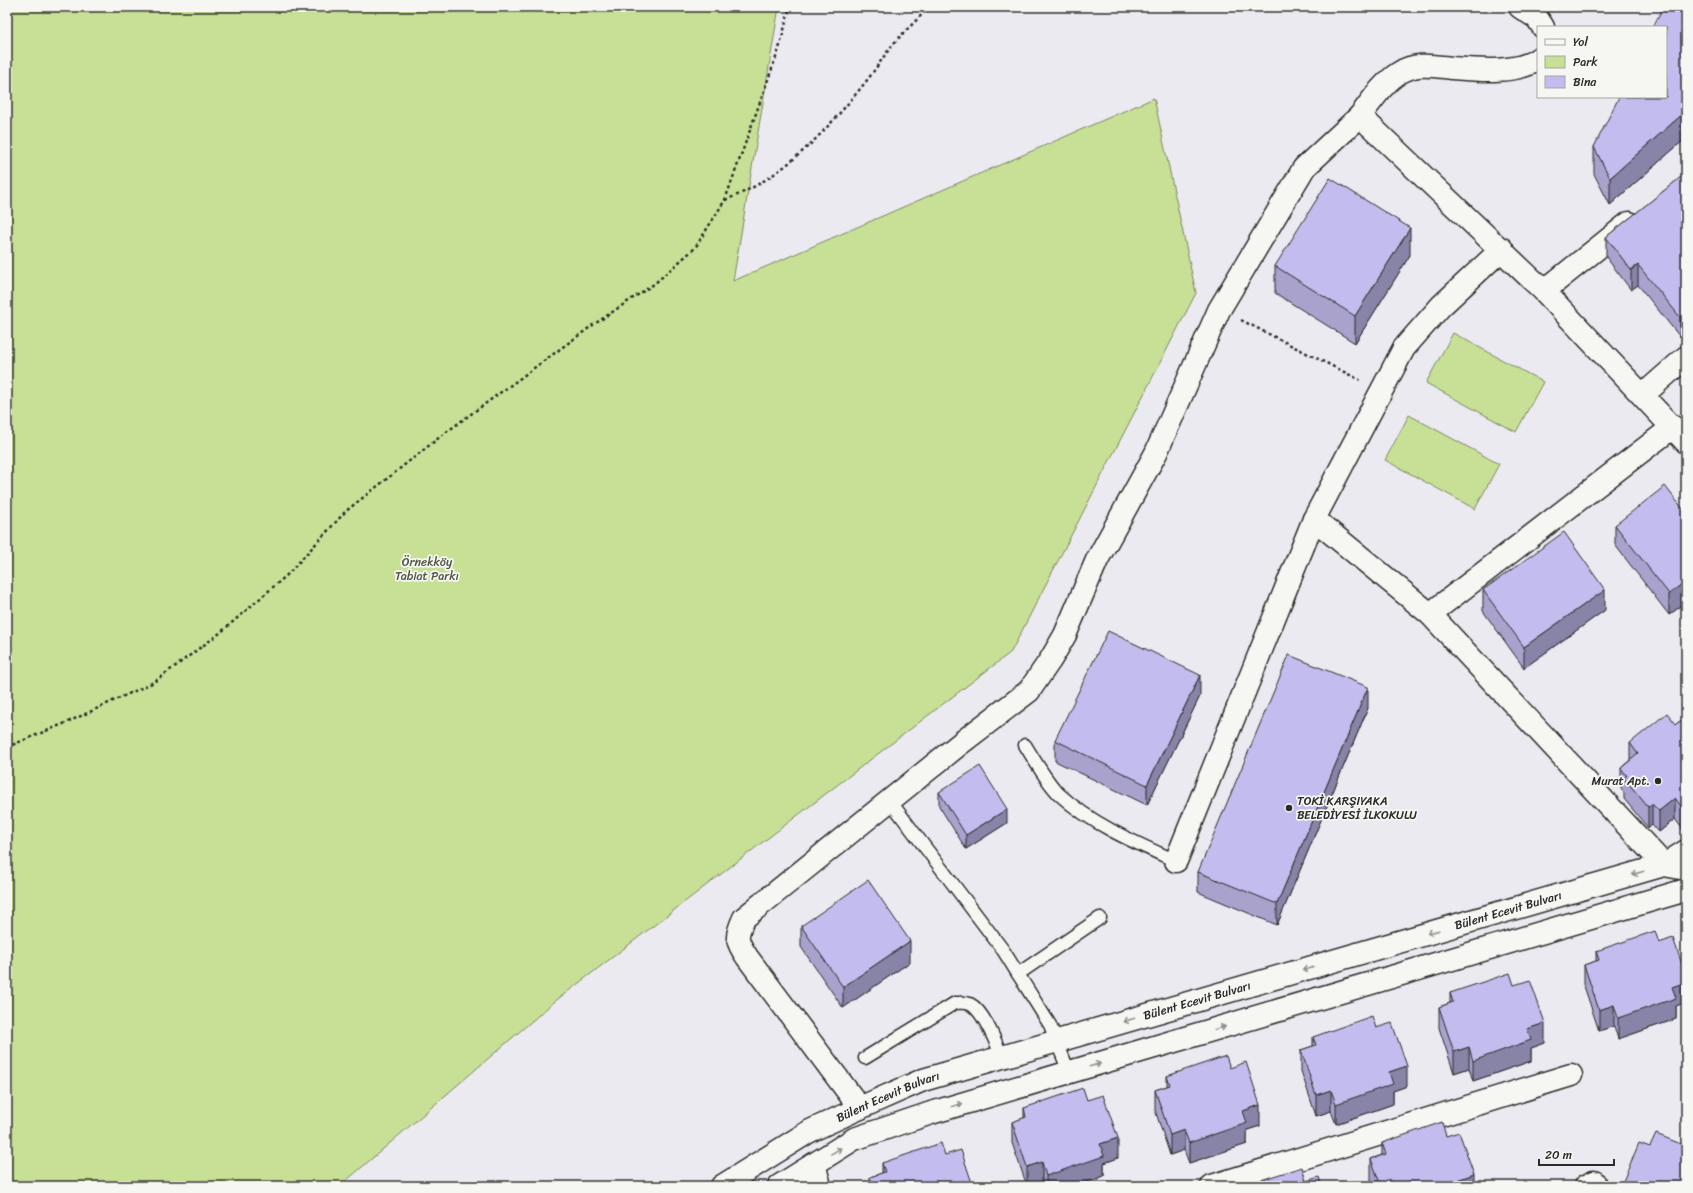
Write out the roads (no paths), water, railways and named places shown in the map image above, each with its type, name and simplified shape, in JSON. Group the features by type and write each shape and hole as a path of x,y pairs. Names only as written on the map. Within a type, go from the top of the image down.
{"street":[{"path":"1520,7 1537,18 1542,26"},
{"path":"860,1108 738,943 738,931 744,918 1029,691 1051,660 1065,636 1096,560 1156,453 1219,310 1304,168 1360,116 1391,79 1409,68 1421,65 1491,70 1522,67 1531,64 1537,60"},
{"path":"1360,116 1502,249 1544,291 1679,434 1430,614"},
{"path":"1544,291 1643,211"},
{"path":"1176,861 1314,519 1404,348 1441,306 1502,249"},
{"path":"1643,395 1686,357"},
{"path":"1314,519 1430,614 1664,865 1686,869"},
{"name":"Bülent Ecevit Bulvarı","path":"722,1186 810,1131 923,1080 1664,865 1686,851"},
{"name":"Bülent Ecevit Bulvarı","path":"779,1186 854,1139 931,1113 1686,890"},
{"path":"1212,1186 1571,1075"},
{"path":"814,1164 820,1186"}],"lane":[{"path":"1024,745 1059,794 1088,817 1138,844 1176,861"},
{"path":"890,801 1003,950 1050,1025 1069,1072"},
{"path":"1018,974 1100,918"},
{"path":"865,1058 955,1004 961,1002 968,1003 979,1012 996,1042 1002,1058"}],"place":[{"name":"Murat Apt.","path":"1658,781"},
{"name":"TOKİ KARŞIYAKA BELEDİYESİ İLKOKULU","path":"1289,808"}],"park label":[{"name":"Örnekköy Tabiat Parkı","path":"427,569"}]}
